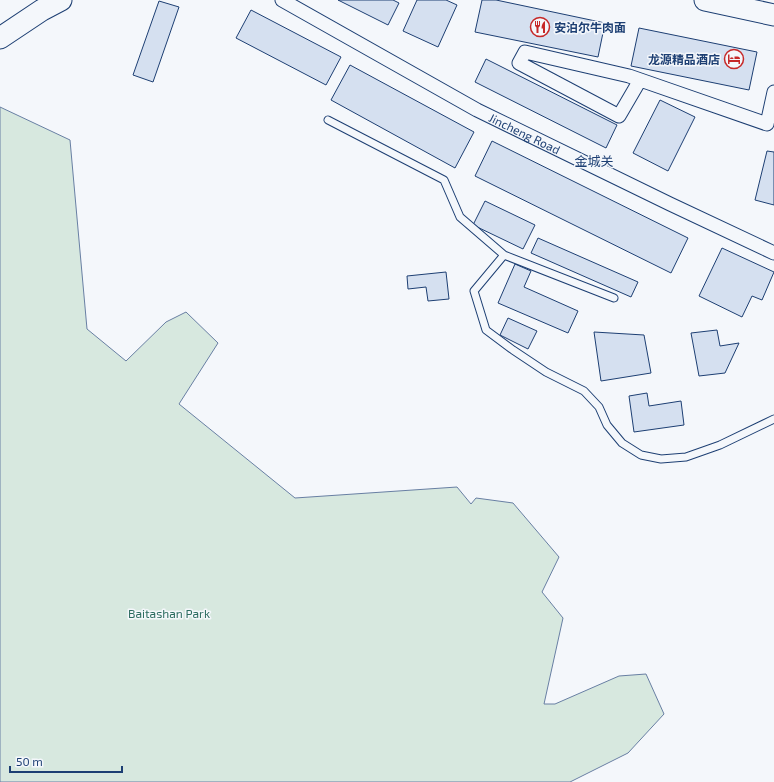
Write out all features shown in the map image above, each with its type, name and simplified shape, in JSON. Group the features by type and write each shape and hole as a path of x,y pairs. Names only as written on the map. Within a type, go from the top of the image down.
{"main road":[{"path":"0,38 42,10 61,0"},
{"path":"705,0 774,16"}],"street":[{"name":"Jincheng Road","path":"282,0 477,110 663,201 774,253"},
{"path":"640,80 619,116 520,63 525,52 629,76 767,124 774,92"}],"lane":[{"path":"328,120 444,180 460,217 504,255 614,298"},
{"path":"504,255 474,291 486,330 546,372 584,391 599,407 607,425 622,443 641,455 661,459 686,457 720,445 774,419"}],"green space":[{"name":"Baitashan Park","path":"0,107 70,140 87,329 126,361 166,322 186,312 218,343 179,404 295,498 457,487 471,504 476,498 513,503 559,557 542,592 563,618 544,704 555,704 619,676 646,674 664,714 628,753 570,782 0,782"}],"building":[{"path":"338,0 393,0 399,3 388,25"},
{"path":"417,0 446,0 457,5 438,47 403,31"},
{"path":"482,0 496,0 605,23 598,57 475,32"},
{"path":"159,1 179,7 153,82 133,75"},
{"path":"251,10 341,57 326,85 236,38"},
{"path":"639,28 757,52 749,90 631,66"},
{"path":"486,59 617,125 606,148 475,82"},
{"path":"350,65 474,132 455,168 331,100"},
{"path":"660,100 695,117 668,171 633,153"},
{"path":"492,141 688,238 671,273 475,176"},
{"path":"767,151 774,152 774,205 755,200"},
{"path":"485,201 535,225 523,249 473,225"},
{"path":"538,238 638,282 631,297 531,253"},
{"path":"722,248 774,272 762,300 752,296 742,317 699,296"},
{"path":"515,264 531,271 524,287 578,311 568,333 498,303"},
{"path":"446,272 449,299 428,301 426,287 408,289 407,276"},
{"path":"508,318 537,331 528,349 500,335"},
{"path":"717,330 720,346 739,343 725,373 699,376 691,333"},
{"path":"594,332 644,335 651,373 601,381"},
{"path":"647,393 649,406 681,401 684,425 634,432 629,396"}],"place":[{"name":"安泊尔牛肉面","path":"540,27"},
{"name":"龙源精品酒店","path":"734,59"}],"district":[{"name":"金城关","path":"594,161"}]}
